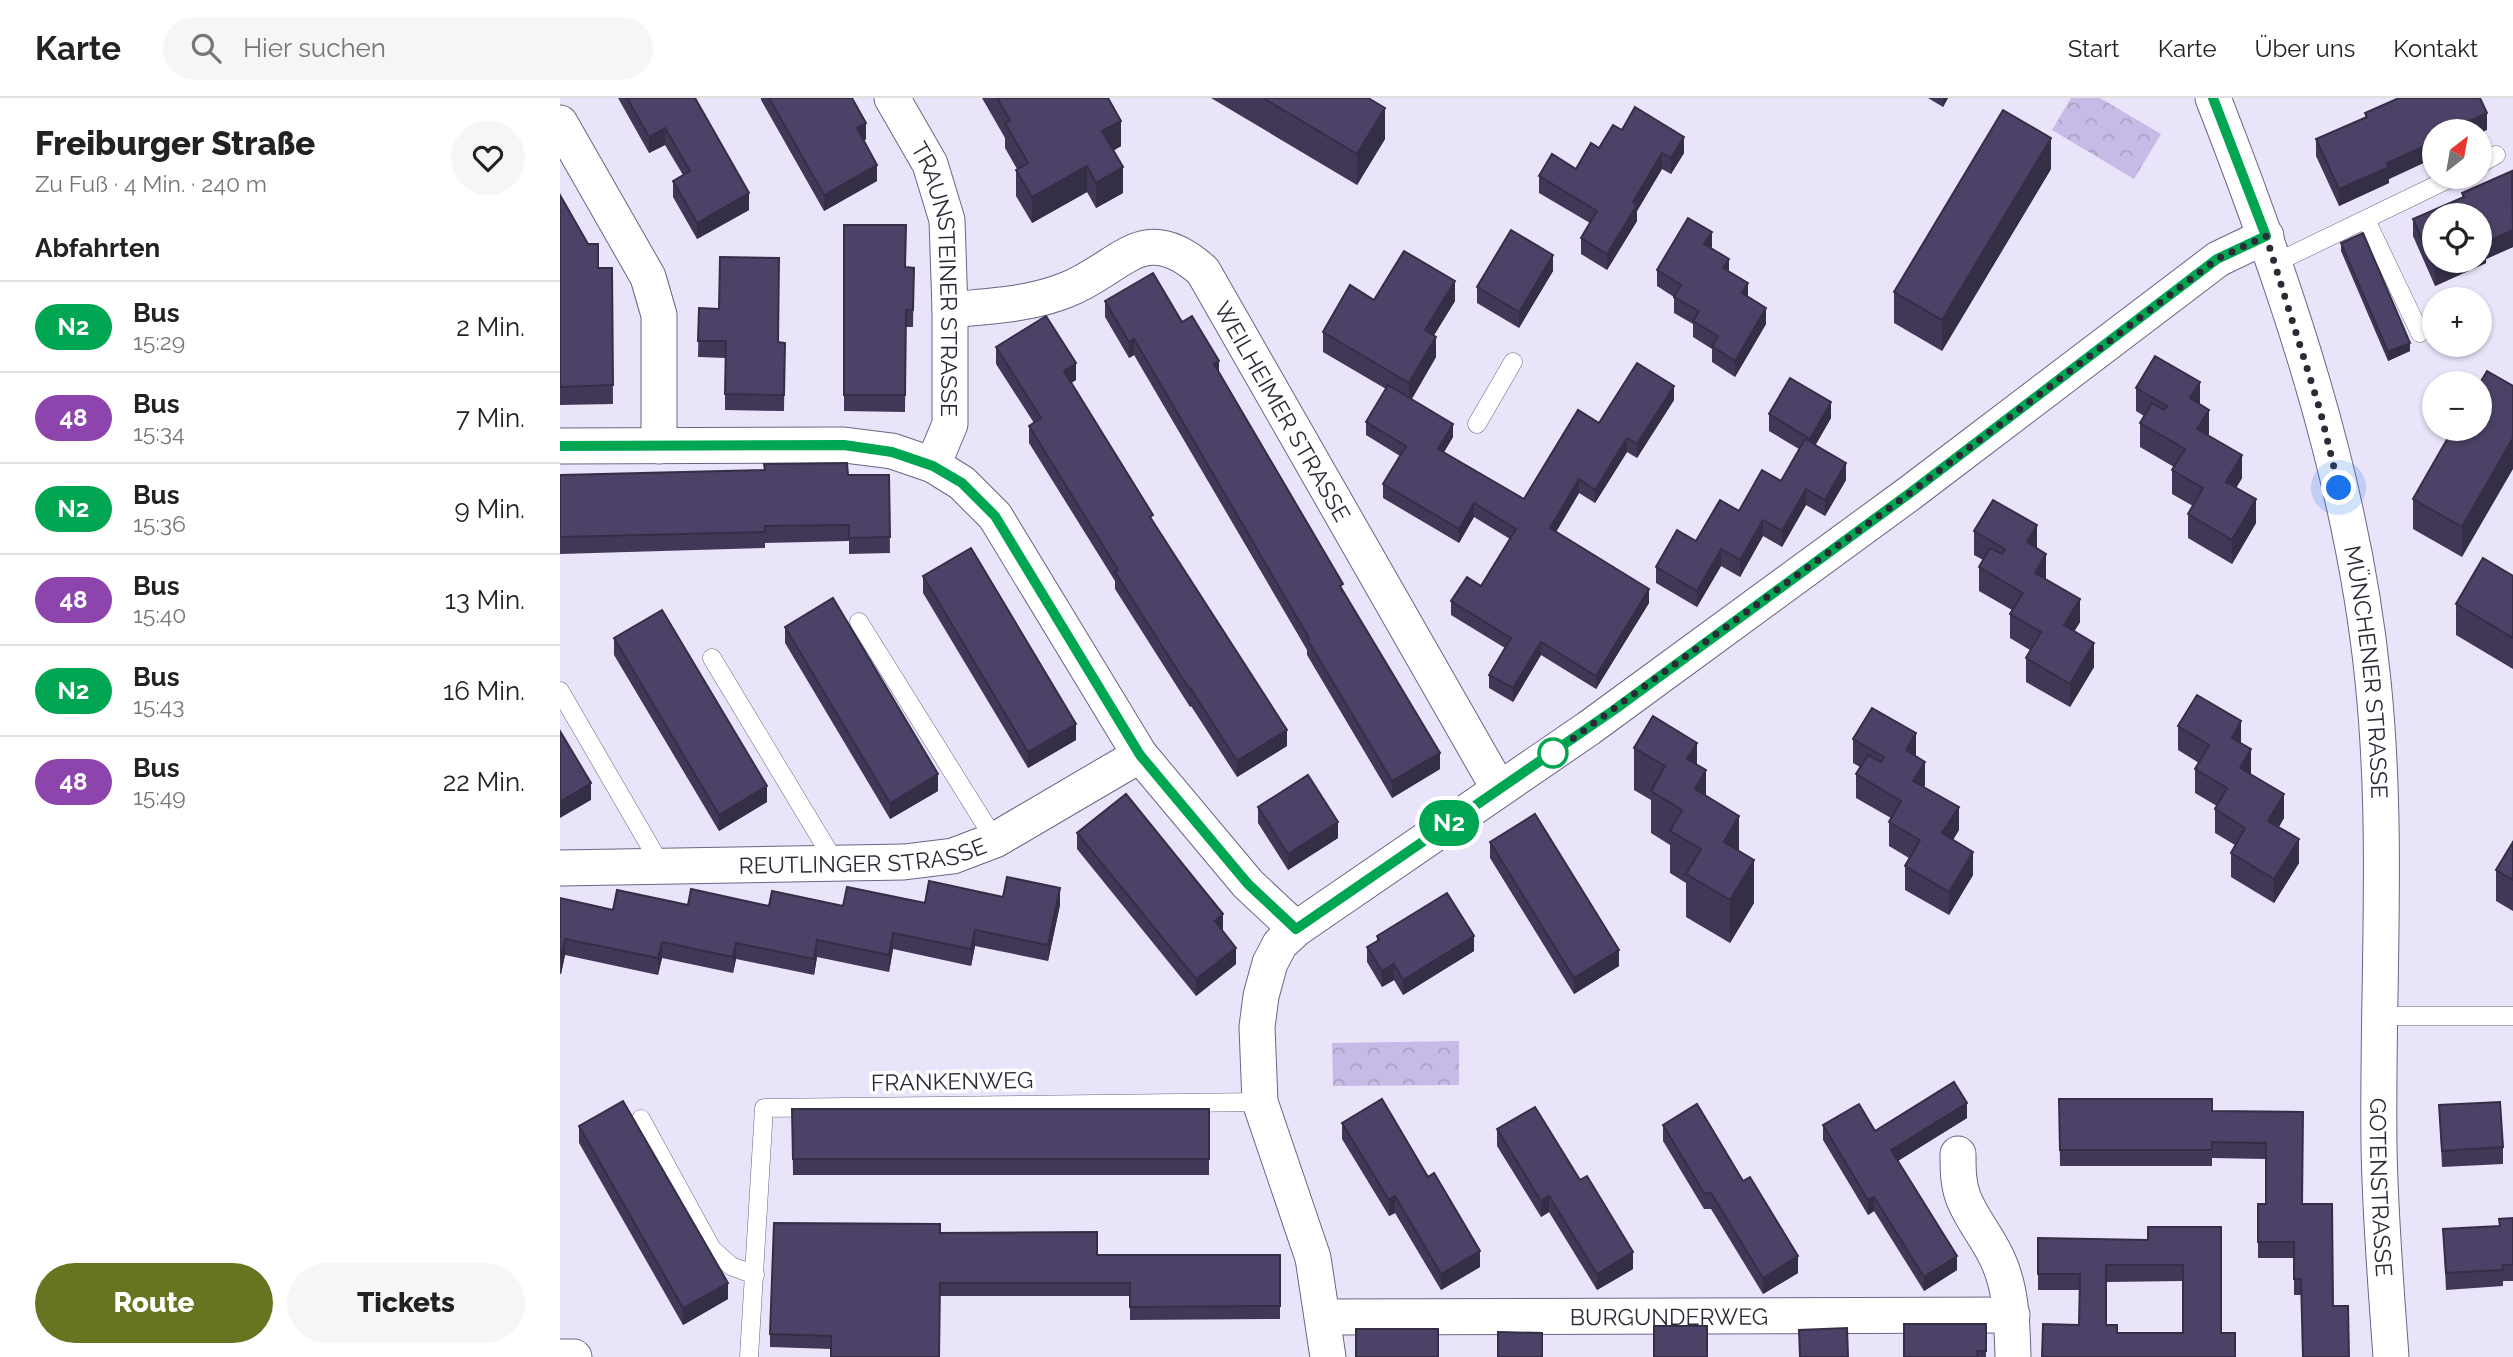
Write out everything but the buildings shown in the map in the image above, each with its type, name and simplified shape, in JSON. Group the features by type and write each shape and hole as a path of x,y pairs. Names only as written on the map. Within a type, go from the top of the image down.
{"street":[{"name":"TRAUNSTEINER STRASSE","path":"892,98 930,164 947,220 950,424 933,466"},
{"name":"MÜNCHENER STRASSE","path":"2213,98 2270,249 2320,410 2363,603 2380,769 2381,1016"},
{"path":"560,123 648,277 659,315 659,446"},
{"name":"WEILHEIMER STRASSE","path":"950,310 1031,301 1068,290 1141,248 1161,247 1185,255 1203,271 1499,789"},
{"path":"1328,1357 1313,1258 1260,1102 1257,1027 1261,996 1270,962 1280,944 1296,929 1605,716 1910,493 2217,259 2270,249"},
{"path":"560,446 844,445 892,452 933,466 962,483 995,516 1140,755 1248,884 1296,929"},
{"name":"REUTLINGER STRASSE","path":"560,868 904,863 953,856 995,840 1140,755"},
{"name":"GOTENSTRASSE","path":"2381,1016 2381,1221 2391,1357"},
{"path":"1958,1154 1959,1180 1964,1198 1999,1262 2009,1290 2013,1357"},
{"name":"BURGUNDERWEG","path":"1324,1317 2012,1315"},
{"path":"560,1357 574,1357"}],"lane":[{"path":"2492,157 2496,155"},
{"path":"2270,249 2366,220 2429,189"},
{"path":"2366,220 2420,333"},
{"path":"1477,424 1513,362"},
{"path":"859,622 995,840"},
{"path":"712,658 835,864"},
{"path":"560,691 662,867"},
{"path":"2381,1016 2513,1016"},
{"name":"FRANKENWEG","path":"755,1275 764,1108 1260,1102"},
{"path":"641,1119 712,1249 731,1266 755,1275 749,1357"}],"green space":[{"path":"2071,98 2100,98 2161,134 2134,179 2052,130"},
{"path":"1459,1041 1459,1085 1333,1086 1332,1043"}],"bus line":[{"name":"N2","path":"560,446 844,445 892,452 933,466 962,483 995,516 1140,755 1248,884 1296,929 1614,710 1910,493 2217,259 2266,236 2213,98"}],"route":[{"path":"1553,753 1910,493 2217,259 2266,236 2320,410 2339,488"}]}
